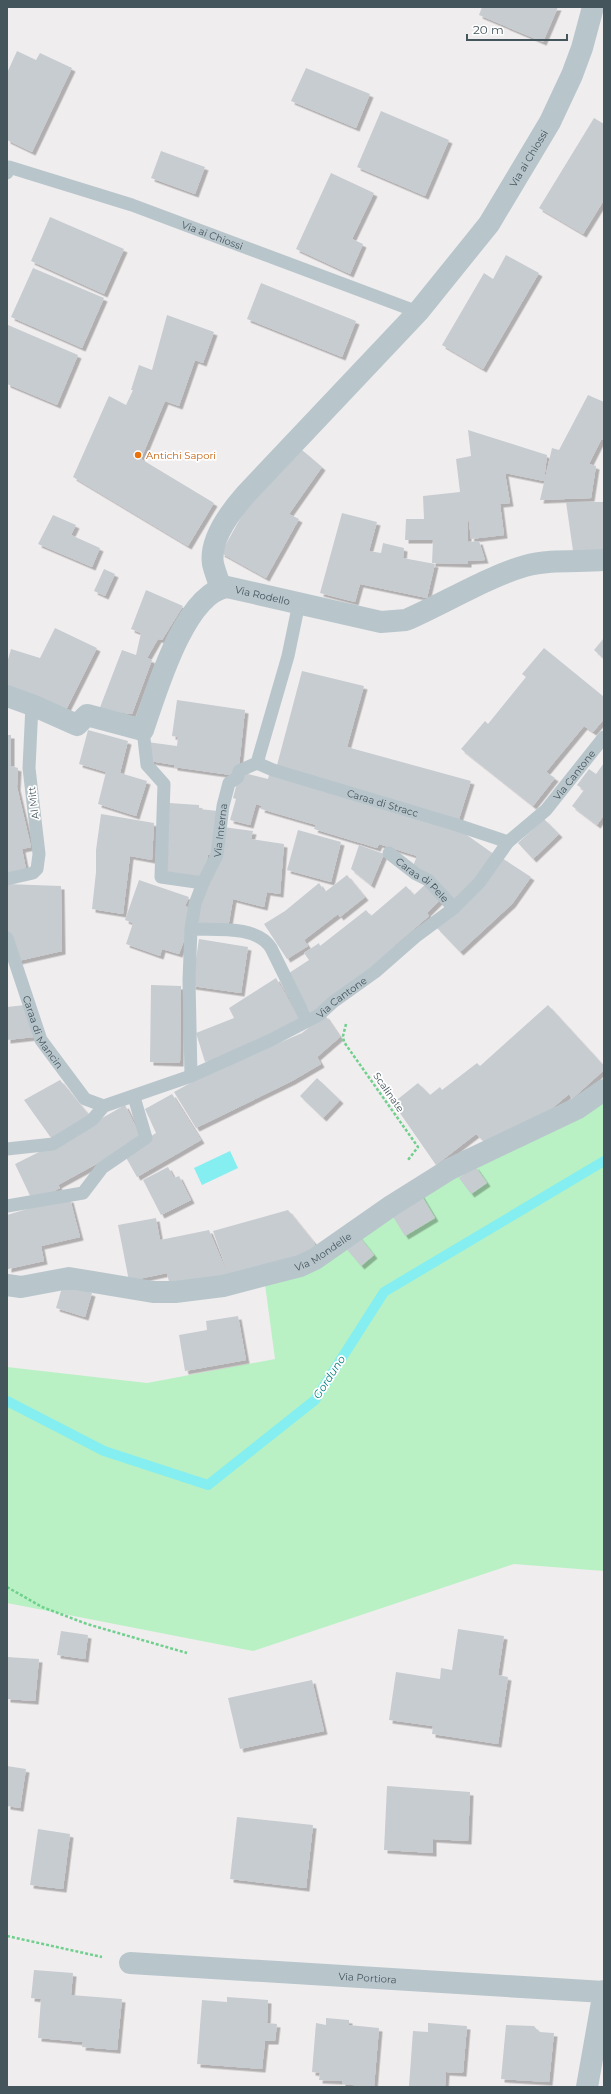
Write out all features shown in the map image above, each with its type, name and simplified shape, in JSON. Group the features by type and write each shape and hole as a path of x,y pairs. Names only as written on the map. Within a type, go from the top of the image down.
{"street":[{"name":"Via ai Chiossi","path":"221,588 213,562 217,538 232,509 418,312 489,224 550,122 572,75 582,48 593,7"},
{"name":"Via Rodello","path":"143,730 164,669 179,635 199,605 210,593 221,588 232,588 380,622 396,622 406,620 505,573 525,566 546,563 604,560"},
{"path":"7,696 32,705 76,725 87,715 143,730"},
{"name":"Via Mondelle","path":"7,1285 21,1287 69,1278 153,1292 175,1292 222,1286 300,1266 315,1259 391,1206 450,1169 578,1108 604,1090"},
{"name":"Via Portiora","path":"130,1963 604,1992"},
{"path":"586,2087 604,1992"}],"lane":[{"name":"Via ai Chiossi","path":"7,173 9,167 132,205 418,312"},
{"path":"257,763 288,656 299,603"},
{"name":"Al Mitt","path":"7,879 33,873 38,864 39,854 29,768 32,705"},
{"path":"143,730 147,765 164,784 161,877 203,883"},
{"name":"Via Cantone","path":"104,1106 134,1098 191,1076 320,1015 454,908 479,883 508,842 546,810 604,737"},
{"name":"Caraa di Stracc","path":"257,763 273,770 457,825 508,842"},
{"name":"Via Interna","path":"191,1076 189,980 191,929 196,904 203,883 217,855 223,806 229,783 238,777 239,771 257,763"},
{"name":"Caraa di Pele","path":"389,853 416,874 428,880 454,908"},
{"path":"191,929 239,932 262,938 271,948 307,1021"},
{"name":"Caraa di Mancin","path":"7,938 41,1040 85,1099 104,1106"},
{"path":"7,1206 83,1193 102,1168 146,1138 134,1098"},
{"path":"7,1149 53,1144 92,1120 104,1106"}],"path":[{"name":"Scalinate","path":"359,983 343,1036 344,1042 418,1147 404,1165"},
{"path":"7,1587 42,1607 87,1624 187,1653"},
{"path":"7,1936 130,1963"}],"green space":[{"path":"604,1090 604,1571 514,1564 253,1651 7,1603 7,1367 147,1383 275,1359 264,1277"}],"water":[{"path":"230,1151 238,1168 202,1185 194,1168"}],"building":[{"path":"482,7 558,7 543,42 479,15"},
{"path":"17,51 36,60 40,53 72,68 32,152 7,140 7,73"},
{"path":"306,68 370,94 356,128 291,101"},
{"path":"381,111 449,140 425,196 357,167"},
{"path":"594,118 604,124 604,200 583,234 539,208"},
{"path":"161,151 205,167 195,194 151,178"},
{"path":"331,173 374,193 352,239 363,244 350,274 296,249"},
{"path":"50,217 124,249 104,294 31,261"},
{"path":"506,255 539,273 483,369 442,345 484,273 493,279"},
{"path":"33,268 104,298 82,348 11,317"},
{"path":"261,283 356,321 342,357 247,319"},
{"path":"167,315 214,332 203,363 195,360 179,406 165,401 141,459 214,503 188,546 73,477 109,396 126,405 133,390 131,390 139,365 152,370"},
{"path":"8,325 78,355 57,405 7,384"},
{"path":"588,395 604,402 604,440 601,440 589,464 596,466 591,498 540,500 552,448 559,450"},
{"path":"468,430 547,455 544,481 505,473 510,503 500,504 504,535 471,539 468,514 468,542 479,541 485,560 468,561 468,564 432,563 433,540 405,540 406,519 424,519 423,496 460,492 456,459 471,456"},
{"path":"302,450 322,467 289,514 299,519 266,578 221,553 254,494"},
{"path":"566,502 604,502 604,556 574,558"},
{"path":"342,513 377,522 369,551 381,553 383,543 404,548 403,558 435,564 427,598 360,584 355,602 320,593"},
{"path":"53,515 76,525 71,535 100,548 92,567 38,544"},
{"path":"104,569 115,574 105,596 94,591"},
{"path":"146,590 183,606 162,640 158,639 147,658 152,660 132,714 99,710 122,650 136,655 141,633 131,629"},
{"path":"55,628 97,648 65,712 7,686 7,663 11,649 40,658"},
{"path":"604,638 604,659 594,650"},
{"path":"544,648 604,697 604,719 593,732 584,726 546,772 555,778 533,806 461,749 485,721 488,724 526,677 522,674"},
{"path":"302,671 364,686 347,747 471,781 459,819 276,769"},
{"path":"177,700 245,710 238,776 174,767 174,765 150,761 147,742 177,746 178,737 172,736"},
{"path":"88,730 128,741 120,773 147,781 136,816 98,804 106,772 79,764"},
{"path":"7,735 11,735 11,766 18,768 17,787 31,847 22,849 26,869 7,873"},
{"path":"604,763 604,815 597,825 572,806 584,790 577,785 589,769 596,774"},
{"path":"240,772 268,779 269,775 464,833 495,855 455,902 413,866 417,856 379,844 377,848 314,829 316,825 261,809 262,806 256,804 250,825 230,820 236,799 233,798"},
{"path":"169,803 199,805 199,809 218,811 214,855 208,855 203,880 164,876"},
{"path":"101,814 154,823 152,860 130,856 123,914 92,909 96,872 96,850"},
{"path":"544,819 559,834 533,859 518,843"},
{"path":"223,827 253,831 251,839 284,844 280,894 267,892 264,907 233,899 228,928 195,921"},
{"path":"298,830 341,842 331,882 287,870"},
{"path":"359,845 384,854 371,885 351,869"},
{"path":"502,858 531,877 512,904 460,952 437,928"},
{"path":"347,875 365,897 340,917 338,914 304,940 308,946 287,959 264,924 285,911 319,883 325,892"},
{"path":"139,880 189,897 185,906 192,909 191,922 179,954 162,949 160,956 126,944 133,923 125,920"},
{"path":"428,882 443,897 427,913 429,916 394,946 396,948 312,1015 286,975 309,960 304,953 319,943 320,946 366,910 371,916 406,886 414,895"},
{"path":"7,884 61,886 62,951 18,961 7,929"},
{"path":"199,939 248,947 241,993 192,986"},
{"path":"276,978 300,1020 251,1047 205,1062 196,1033 234,1018 229,1008"},
{"path":"151,985 181,986 180,1063 150,1062"},
{"path":"25,1005 34,1037 7,1040 7,1007"},
{"path":"548,1005 604,1066 604,1070 572,1099 569,1094 531,1126 489,1146 476,1134 436,1165 393,1103 418,1083 430,1095 440,1087 442,1090 477,1063 480,1066"},
{"path":"325,1015 340,1037 317,1057 321,1064 292,1081 196,1128 174,1092 203,1076 302,1033"},
{"path":"317,1078 340,1100 323,1118 300,1096"},
{"path":"60,1080 92,1119 54,1142 24,1100"},
{"path":"172,1094 201,1140 137,1177 124,1154 156,1133 145,1109"},
{"path":"125,1105 142,1139 58,1185 60,1188 33,1202 15,1164 67,1138"},
{"path":"475,1166 487,1183 471,1194 459,1178"},
{"path":"168,1167 174,1178 179,1176 191,1200 161,1215 143,1180"},
{"path":"420,1193 435,1218 405,1236 390,1212"},
{"path":"70,1199 80,1237 41,1246 44,1261 8,1269 7,1215 51,1202"},
{"path":"288,1210 313,1241 318,1252 229,1277 213,1231"},
{"path":"156,1218 160,1240 209,1230 229,1277 170,1286 167,1273 129,1281 118,1225"},
{"path":"358,1235 374,1255 361,1266 345,1247"},
{"path":"63,1284 92,1293 85,1317 56,1308"},
{"path":"238,1316 246,1360 185,1371 179,1335 207,1330 206,1321"},
{"path":"458,1629 504,1636 498,1675 508,1677 498,1744 432,1734 433,1726 389,1720 396,1672 440,1679 441,1668 452,1670"},
{"path":"61,1631 88,1635 85,1659 57,1655"},
{"path":"7,1657 39,1659 35,1701 7,1699"},
{"path":"312,1680 324,1731 240,1749 228,1698"},
{"path":"7,1766 26,1769 20,1808 7,1806"},
{"path":"387,1786 470,1792 468,1841 433,1839 433,1853 384,1850"},
{"path":"237,1817 313,1825 306,1888 230,1879"},
{"path":"38,1829 70,1834 63,1889 30,1885"},
{"path":"34,1970 73,1973 71,1995 122,1999 117,2050 82,2047 83,2042 38,2038 41,1999 31,1998"},
{"path":"227,1997 268,2000 267,2023 277,2024 275,2041 265,2041 262,2069 197,2064 202,2000 227,2002"},
{"path":"326,2018 349,2020 349,2025 379,2028 374,2087 342,2084 342,2081 319,2080 320,2073 312,2072 316,2023 326,2025"},
{"path":"428,2023 467,2026 463,2073 446,2072 445,2087 409,2086 413,2031 428,2032"},
{"path":"506,2025 534,2026 539,2032 554,2033 549,2082 501,2079"}],"waterway":[{"name":"Gorduno","path":"7,1401 104,1451 208,1485 315,1400 384,1292 604,1161"}],"place":[{"name":"Antichi Sapori","path":"138,455"}]}
